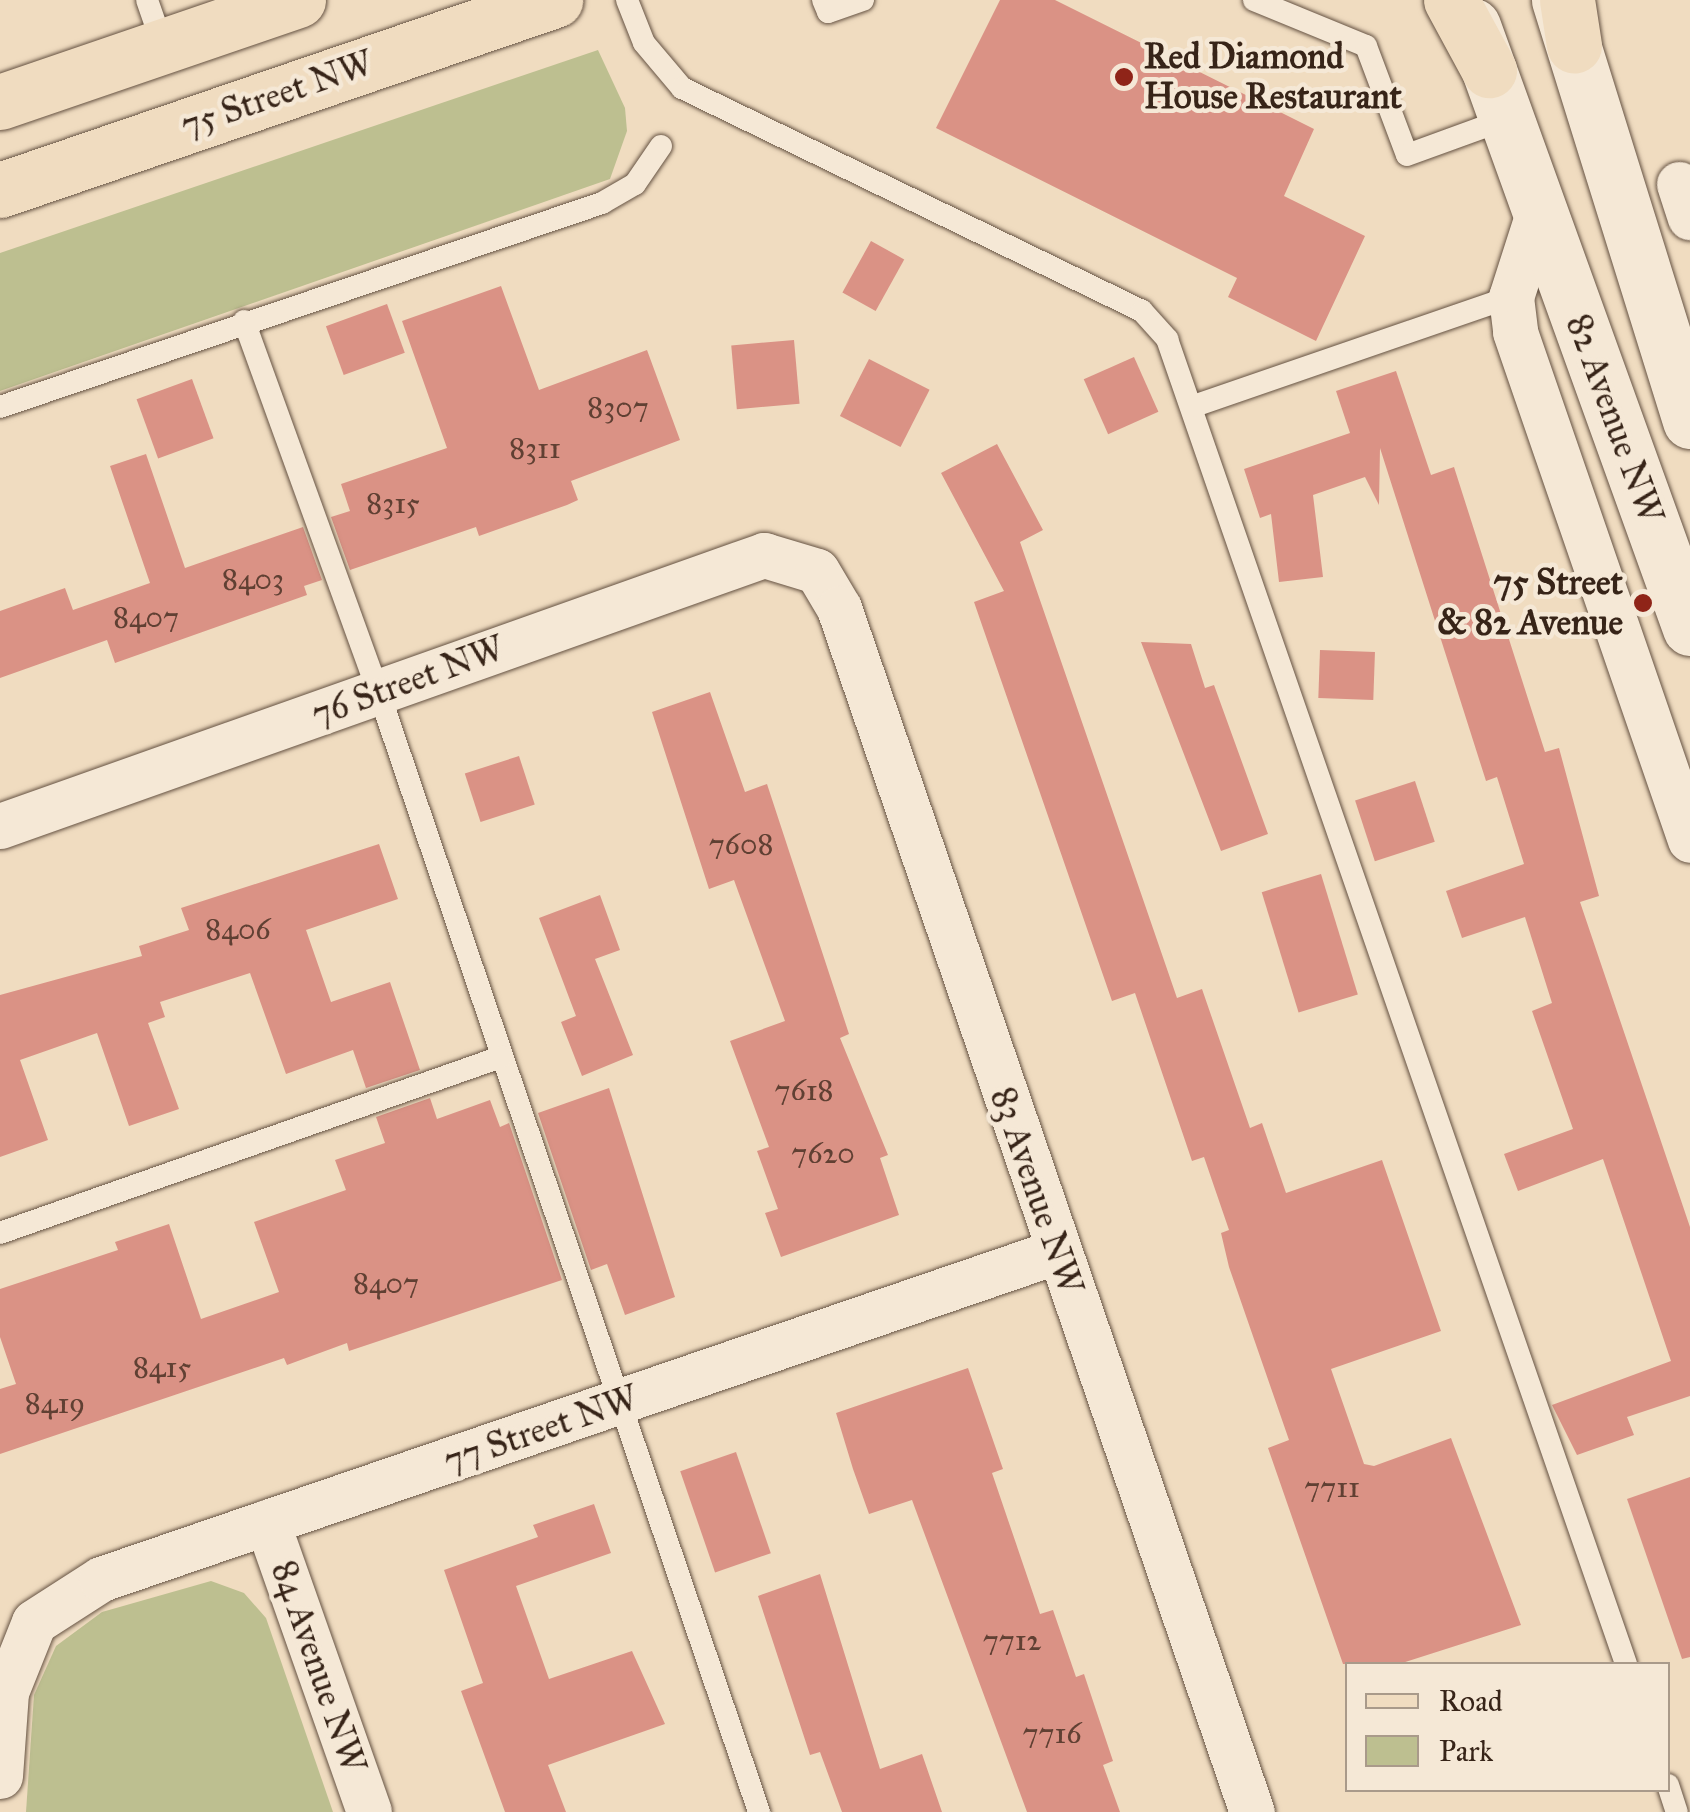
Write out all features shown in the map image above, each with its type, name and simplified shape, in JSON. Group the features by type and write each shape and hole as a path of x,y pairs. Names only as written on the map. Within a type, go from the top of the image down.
{"main road":[{"path":"0,102 155,23 298,0"},
{"name":"75 Street NW","path":"0,190 555,0"},
{"path":"1451,0 1498,95"},
{"name":"82 Avenue NW","path":"1464,0 1690,628"},
{"name":"82 Avenue NW","path":"1567,15 1690,421"}],"street":[{"name":"82 Avenue NW","path":"1538,210 1511,297 1515,332 1690,840"},
{"name":"76 Street NW","path":"0,826 764,556 817,571"},
{"name":"83 Avenue NW","path":"817,571 839,608 1055,1252 1252,1812"},
{"name":"77 Street NW","path":"0,1776 6,1692 34,1622 101,1579 1055,1252"},
{"name":"84 Avenue NW","path":"268,1522 368,1812"}],"lane":[{"path":"627,0 662,68 714,107 1142,311 1167,339 1194,406 1625,1662"},
{"path":"823,0 828,12 863,0"},
{"path":"1254,0 1366,46 1406,155 1498,95"},
{"path":"0,407 602,203 635,184 661,146"},
{"path":"1194,406 1511,297"},
{"path":"244,322 379,693 759,1812"},
{"path":"0,1232 501,1058"}],"green space":[{"path":"598,50 625,108 627,131 610,179 0,391 0,253"},
{"path":"211,1581 244,1593 266,1618 333,1812 26,1812 34,1695 56,1646 102,1612"}],"building":[{"path":"1000,0 1055,0 1314,129 1284,196 1365,236 1316,341 1228,297 1237,278 936,128"},
{"path":"871,241 904,259 876,311 842,293"},
{"path":"501,286 539,390 647,350 680,440 571,481 578,500 567,505 479,536 476,527 350,570 331,517 350,511 341,484 447,448 402,321"},
{"path":"387,304 405,353 344,375 326,326"},
{"path":"794,340 800,404 737,409 731,345"},
{"path":"1134,357 1158,412 1108,434 1084,379"},
{"path":"869,359 930,390 901,447 840,416"},
{"path":"1396,371 1431,475 1454,467 1545,752 1559,748 1599,896 1580,902 1690,1227 1690,1396 1627,1417 1634,1435 1577,1455 1552,1405 1671,1361 1603,1159 1518,1191 1504,1154 1573,1129 1532,1011 1552,1003 1525,917 1462,938 1446,891 1524,864 1497,777 1486,781 1380,448 1379,505 1365,477 1313,495 1323,577 1279,582 1271,514 1260,518 1244,469 1350,433 1336,391"},
{"path":"192,379 214,438 158,458 137,399"},
{"path":"997,444 1043,530 1020,542 1177,998 1202,989 1250,1128 1262,1123 1286,1193 1382,1160 1441,1331 1331,1369 1364,1464 1374,1466 1451,1438 1521,1625 1405,1662 1343,1664 1268,1448 1289,1440 1229,1267 1221,1233 1229,1230 1204,1157 1192,1161 1135,993 1112,1001 974,602 1004,591 941,473"},
{"path":"146,454 185,568 303,527 322,580 304,586 307,595 115,663 107,640 0,678 0,611 65,588 73,610 150,583 110,466"},
{"path":"1141,642 1191,644 1205,688 1214,685 1268,834 1221,851"},
{"path":"1320,650 1375,652 1373,700 1318,698"},
{"path":"710,692 745,792 767,784 849,1034 840,1038 888,1155 880,1158 899,1215 781,1257 765,1213 778,1209 757,1151 769,1147 730,1041 785,1021 734,880 709,889 652,712"},
{"path":"519,756 535,805 481,822 465,774"},
{"path":"1415,781 1435,842 1375,861 1355,800"},
{"path":"379,844 398,899 306,930 331,1002 390,982 420,1070 366,1088 353,1050 286,1074 250,973 160,1002 165,1017 148,1023 179,1109 129,1126 97,1033 20,1060 48,1140 0,1157 0,995 142,956 139,946 189,930 181,908"},
{"path":"1321,874 1358,994 1299,1013 1262,892"},
{"path":"600,895 620,950 595,959 633,1055 582,1076 561,1022 576,1016 539,918"},
{"path":"609,1088 675,1297 625,1315 607,1264 591,1270 538,1113"},
{"path":"430,1098 437,1119 490,1100 500,1127 509,1123 562,1280 349,1351 347,1343 287,1365 284,1358 0,1454 0,1389 16,1384 0,1337 0,1289 118,1250 115,1242 169,1224 201,1319 279,1292 254,1222 346,1190 335,1160 385,1143 376,1117"},
{"path":"968,1368 1003,1469 992,1473 1040,1614 1053,1610 1076,1677 1084,1674 1113,1761 1103,1765 1120,1812 1027,1812 912,1500 869,1514 853,1469 836,1413"},
{"path":"736,1452 771,1553 715,1572 680,1471"},
{"path":"1690,1477 1690,1657 1682,1659 1627,1499"},
{"path":"594,1504 611,1553 516,1586 549,1679 632,1651 665,1724 548,1765 566,1812 505,1812 461,1691 483,1683 444,1570 538,1537 533,1525"},
{"path":"820,1574 880,1769 922,1754 942,1812 842,1812 820,1752 810,1755 758,1596"}],"place":[{"name":"Red Diamond House Restaurant","path":"1124,77"},
{"name":"75 Street & 82 Avenue","path":"1643,603"}]}
